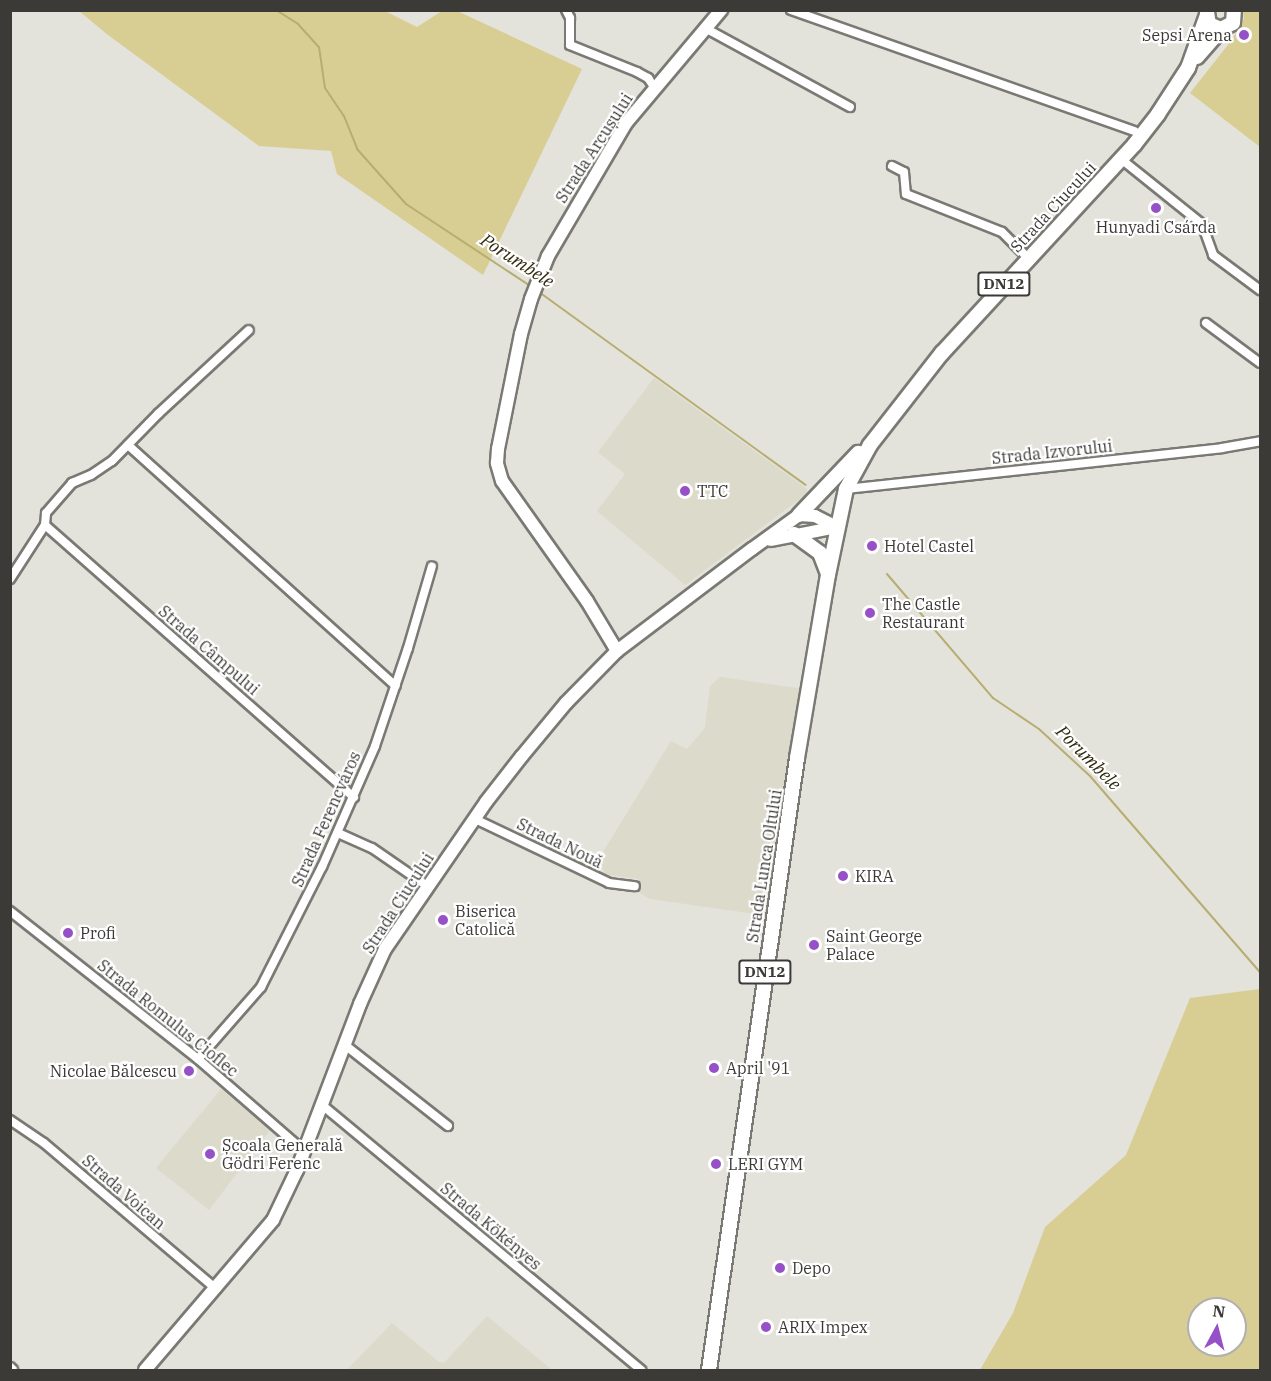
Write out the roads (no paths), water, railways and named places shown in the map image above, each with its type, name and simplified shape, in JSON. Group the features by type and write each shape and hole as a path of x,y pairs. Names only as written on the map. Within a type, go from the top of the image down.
{"main road":[{"name":"Strada Arcușului","path":"617,651 601,624 507,489 498,469 498,450 531,299 567,219 614,141 654,87 721,10"},
{"path":"1207,13 1212,27 1221,29 1233,23 1234,10"},
{"name":"DN12","path":"1188,68 1207,13"},
{"name":"DN12","path":"1140,130 1221,29"},
{"name":"Strada Ciucului","path":"870,445 948,347 1121,159 1140,130"},
{"path":"752,549 799,515 859,452 870,445"},
{"name":"Strada Lunca Oltului","path":"709,1371 780,869 828,574 846,489 870,445"},
{"path":"799,515 815,516 837,527"},
{"path":"752,549 776,538 837,527"},
{"path":"794,534 820,553 828,574"},
{"name":"Strada Ciucului","path":"145,1371 273,1220 304,1151 385,949 475,819 566,703 617,651 752,549"}],"street":[{"path":"566,10 570,18 570,45 637,72 648,78 654,87"},
{"path":"791,10 1140,130"},
{"path":"705,28 850,107"},
{"path":"1121,159 1202,224 1213,255 1260,290"},
{"path":"892,166 904,172 906,194 1002,232 1028,258"},
{"path":"1206,323 1260,363"},
{"path":"10,579 45,525 46,513 72,483 112,461 249,330"},
{"name":"Strada Izvorului","path":"846,489 1222,448 1260,441"},
{"path":"128,445 396,686"},
{"name":"Strada Câmpului","path":"45,525 354,796"},
{"name":"Strada Ferencváros","path":"198,1059 261,987 338,833 396,686 432,566"},
{"name":"Strada Nouă","path":"475,819 609,883 635,886"},
{"path":"338,833 372,848 428,886"},
{"name":"Strada Romulus Cioflec","path":"10,911 198,1059 304,1151"},
{"path":"345,1045 448,1126"},
{"name":"Strada Kökényes","path":"322,1105 641,1371"},
{"name":"Strada Voican","path":"10,1120 44,1143 216,1289"}],"waterway":[{"name":"Porumbele","path":"276,10 298,24 319,47 325,88 344,116 357,149 406,204 532,287"},
{"name":"Porumbele","path":"539,292 806,485"},
{"name":"Porumbele","path":"887,574 993,698 1039,729 1090,776 1260,972"}],"place":[{"name":"Sepsi Arena","path":"1244,35"},
{"name":"Hunyadi Csárda","path":"1156,208"},
{"name":"TTC","path":"685,491"},
{"name":"Hotel Castel","path":"872,546"},
{"name":"The Castle Restaurant","path":"870,613"},
{"name":"KIRA","path":"843,876"},
{"name":"Biserica Catolică","path":"443,920"},
{"name":"Profi","path":"68,933"},
{"name":"Saint George Palace","path":"814,945"},
{"name":"April '91","path":"714,1068"},
{"name":"Nicolae Bălcescu","path":"189,1071"},
{"name":"Școala Generală Gödri Ferenc","path":"210,1154"},
{"name":"LERI GYM","path":"716,1164"},
{"name":"Depo","path":"780,1268"},
{"name":"ARIX Impex","path":"766,1327"}]}
